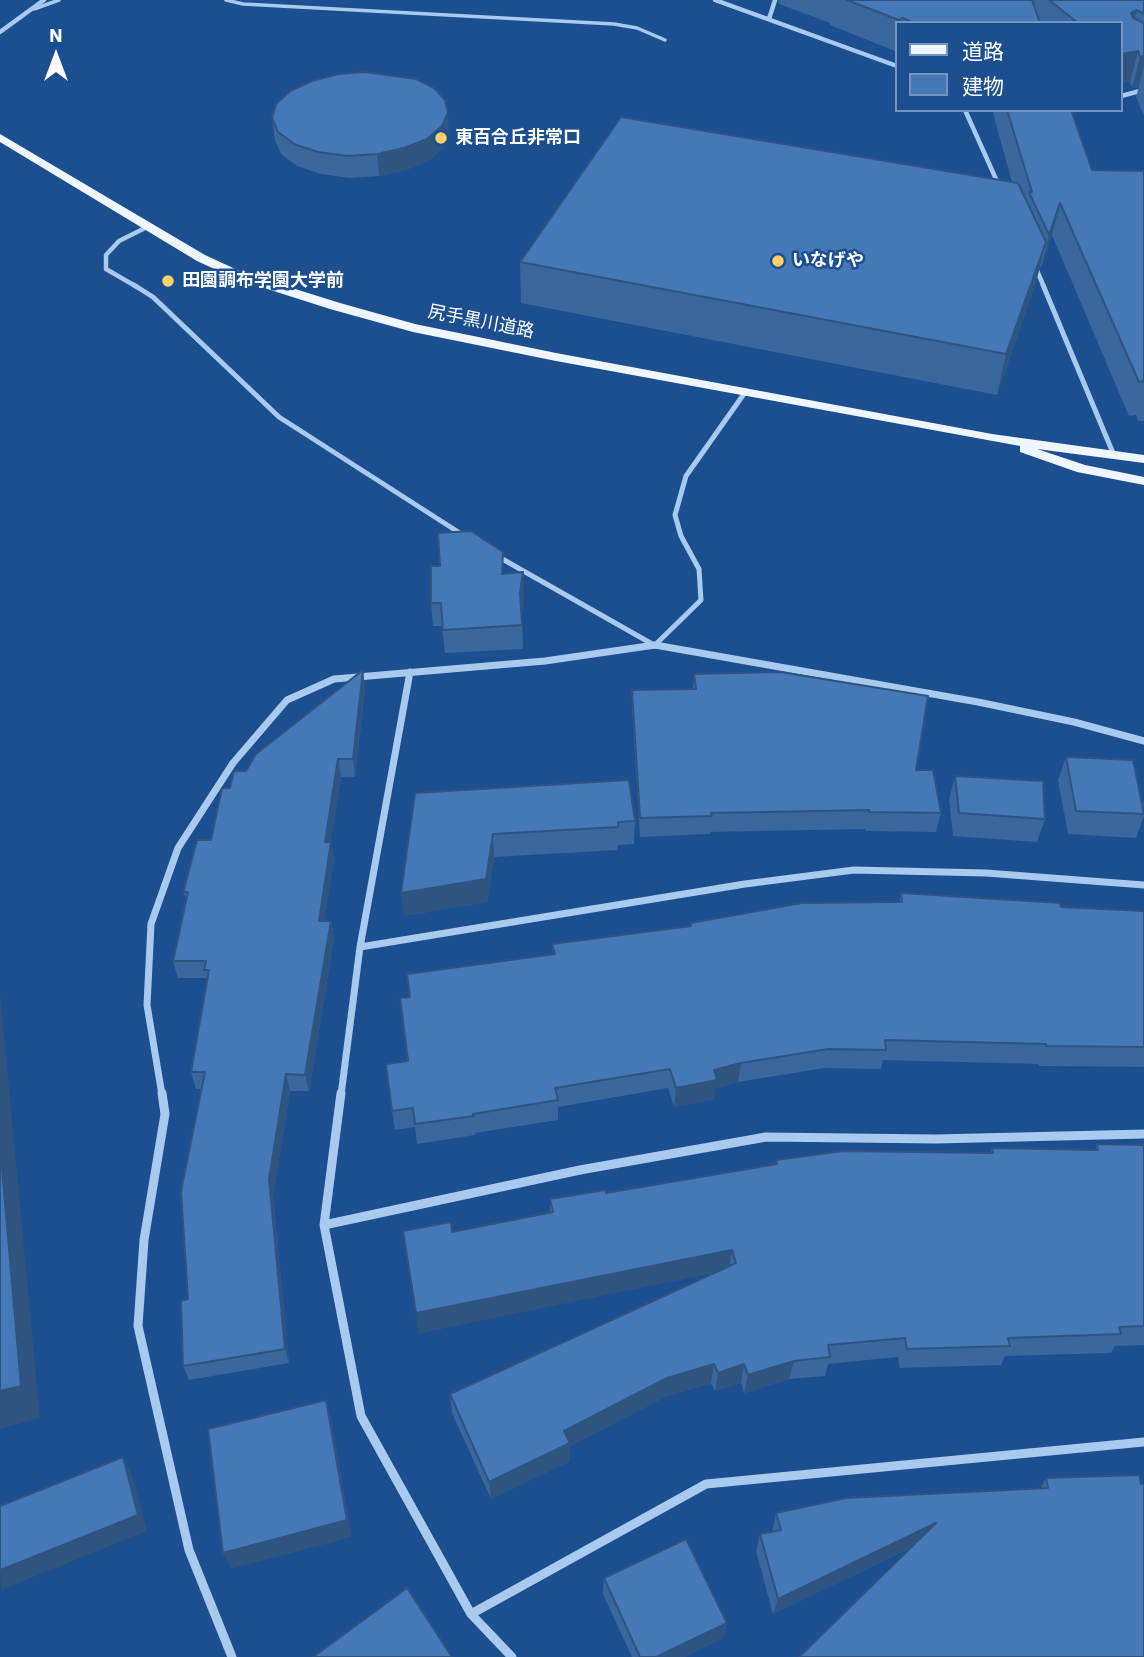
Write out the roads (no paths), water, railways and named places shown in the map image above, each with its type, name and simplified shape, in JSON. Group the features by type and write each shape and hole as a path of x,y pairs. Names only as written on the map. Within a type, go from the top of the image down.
{"main road":[{"name":"尻手黒川道路","path":"0,137 201,258 240,276 413,328 992,438 1144,459"},
{"name":"尻手黒川道路","path":"992,438 1082,469 1144,481"}],"street":[{"path":"0,32 44,0"},
{"path":"715,0 895,65"},
{"path":"769,19 775,0"},
{"path":"1123,95 1144,90"},
{"path":"966,112 1003,196"},
{"path":"147,227 119,240 106,255 106,269 153,297 279,417 473,541"},
{"path":"1031,255 1113,453"},
{"path":"655,645 701,600 699,569 681,536 675,515 686,476 746,391"},
{"path":"495,555 655,645"},
{"path":"232,1657 189,1549 138,1326 144,1240 164,1114 147,1005 151,924 178,848 233,763 287,700 334,679 545,661 655,645 978,702 1074,722 1144,741"},
{"path":"410,672 360,947 324,1225 361,1416 471,1614 512,1657"},
{"path":"360,947 745,884 854,870 986,873 1144,885"},
{"path":"324,1225 580,1170 766,1137 936,1139 1144,1134"},
{"path":"471,1614 706,1484 1144,1442"}],"lane":[{"path":"31,10 59,0"},
{"path":"226,0 253,5 614,24 637,28 665,40"}],"place":[{"name":"東百合丘非常口","path":"441,138"},
{"name":"いなげや","path":"778,261"},
{"name":"田園調布学園大学前","path":"168,281"}]}
